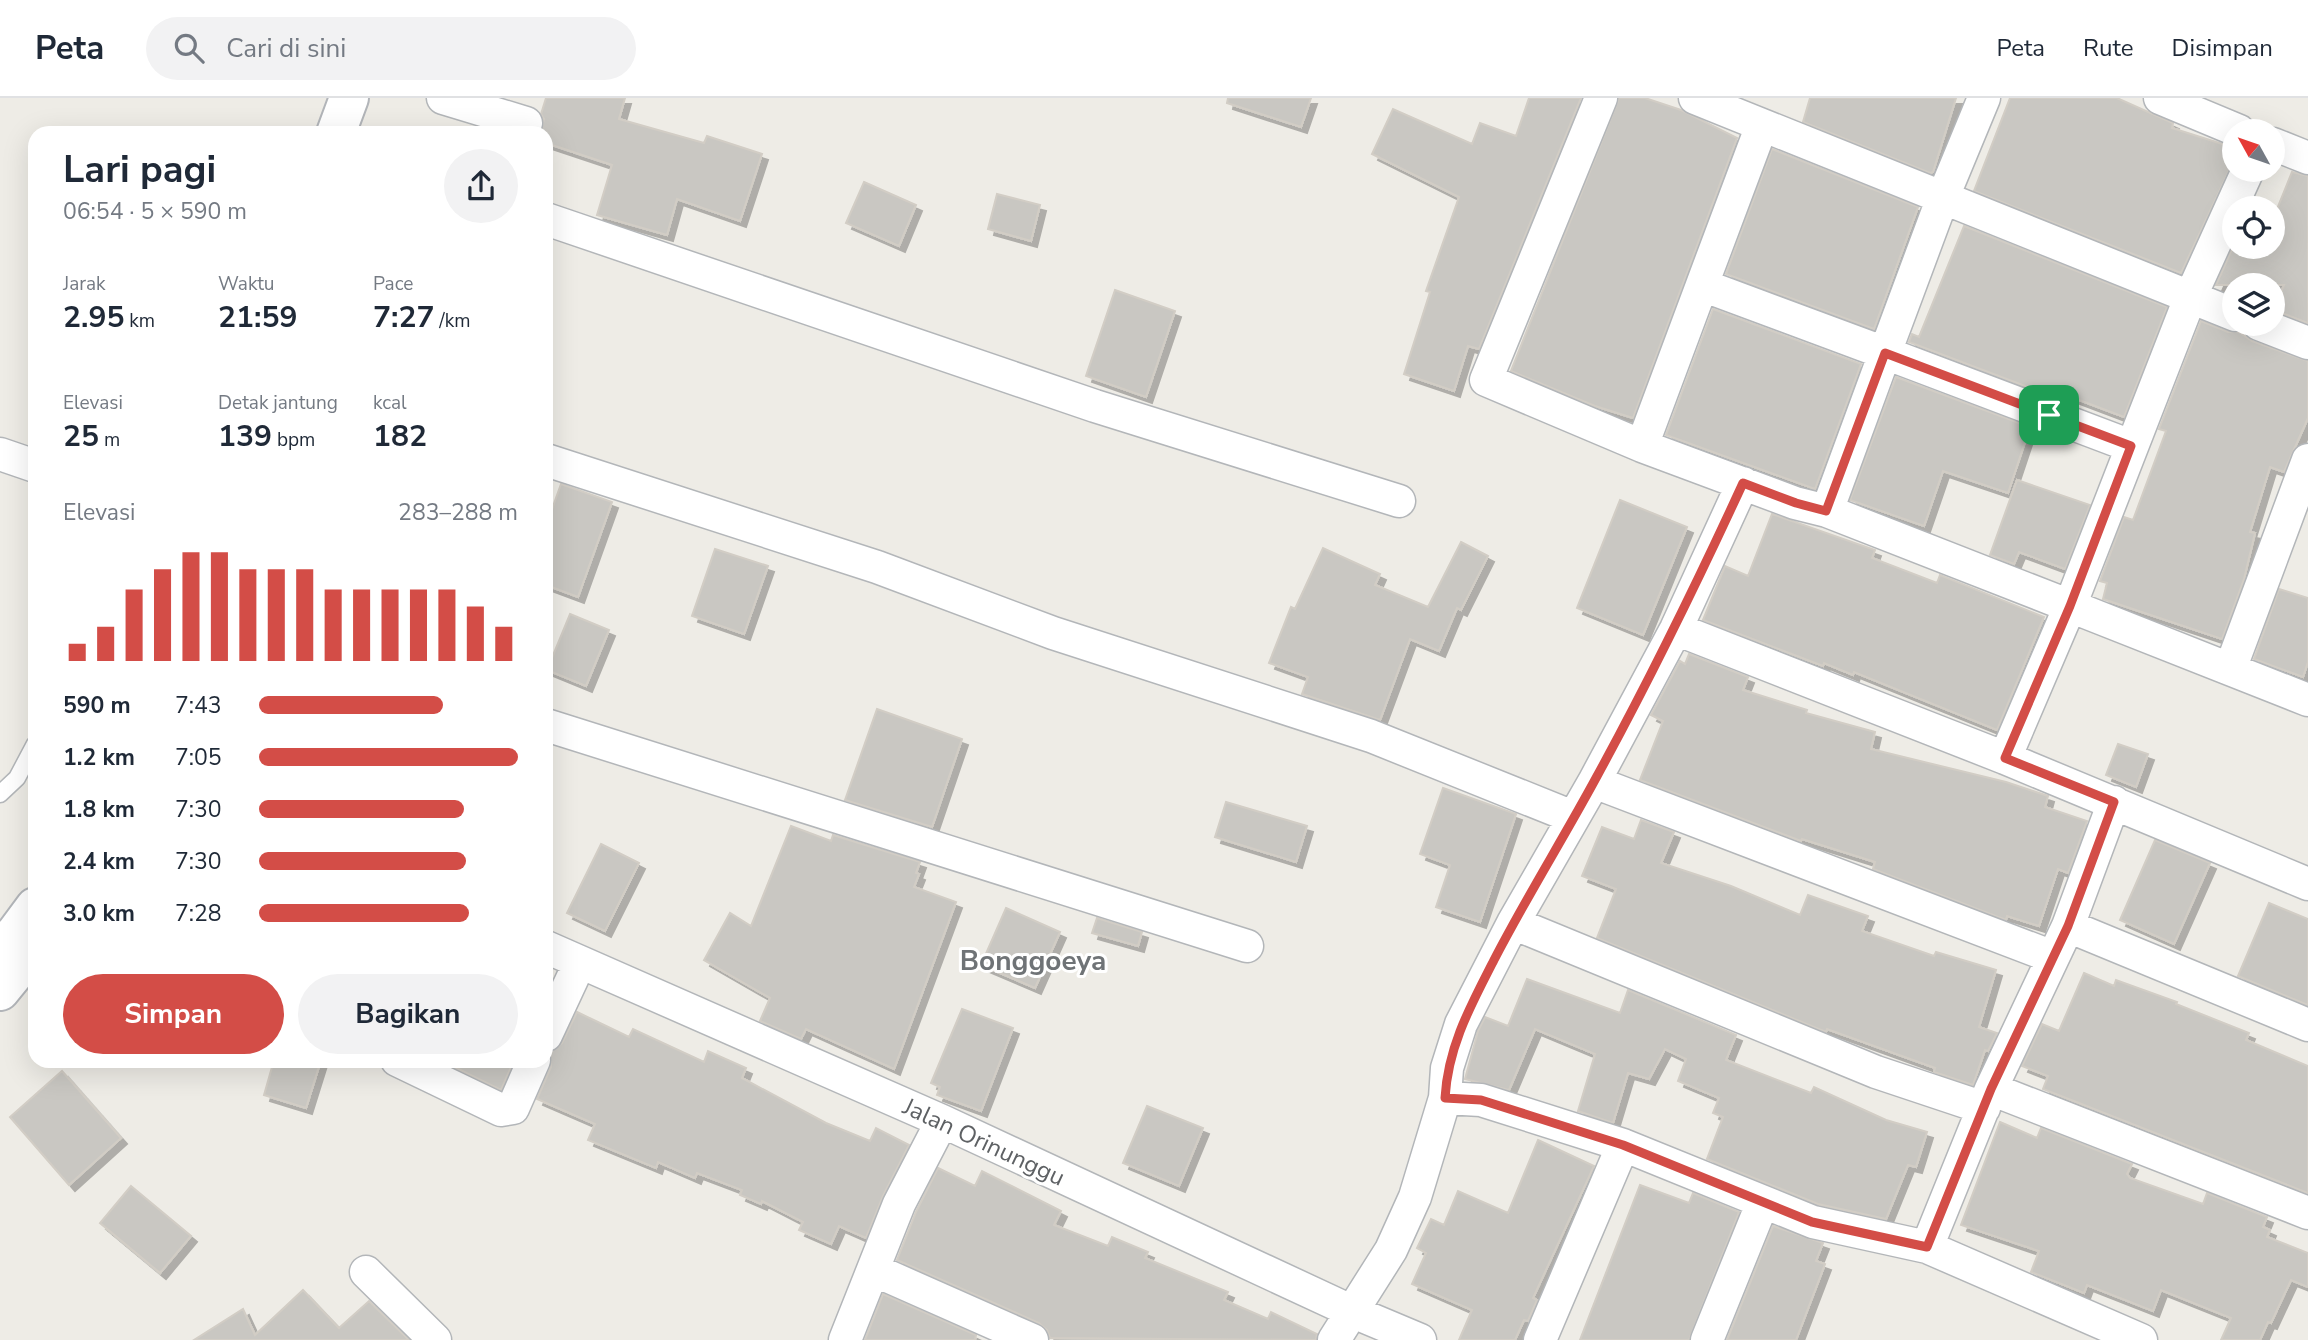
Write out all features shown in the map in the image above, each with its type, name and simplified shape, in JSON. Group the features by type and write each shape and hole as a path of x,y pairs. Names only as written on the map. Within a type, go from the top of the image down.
{"street":[{"path":"339,126 349,98"},
{"path":"358,126 368,98"},
{"path":"443,98 527,123"},
{"path":"1601,98 1486,380 1642,446 1796,503 1826,511 2231,667 2308,700"},
{"path":"1695,98 2222,309"},
{"path":"1826,511 1943,197 1984,98"},
{"path":"2160,98 2214,108"},
{"path":"1642,446 1762,125"},
{"path":"2286,149 2308,158"},
{"path":"2005,758 2070,606 2190,298 2243,182"},
{"path":"553,221 1095,406 1399,501"},
{"path":"1702,285 2131,446"},
{"path":"2285,334 2308,342"},
{"path":"0,454 28,464"},
{"path":"2231,667 2308,460"},
{"path":"553,462 877,567 1053,633 1371,736 1573,817"},
{"path":"1334,1340 1391,1250 1415,1197 1445,1098 1447,1068 1461,1024 1513,923 1594,782 1676,629 1743,483"},
{"path":"1676,629 2005,758 2308,884"},
{"path":"553,727 1247,946"},
{"path":"1594,782 2053,957"},
{"path":"1927,1247 1987,1099 2068,926 2114,802"},
{"path":"0,947 15,934 28,916"},
{"path":"1513,923 1875,1072 1987,1099 2308,1213"},
{"path":"2068,926 2308,1025"},
{"name":"Jalan Orinunggu","path":"553,950 942,1121 1351,1311 1420,1340"},
{"path":"0,992 28,957"},
{"path":"553,1020 580,962"},
{"path":"413,1068 500,1110 513,1108 530,1068"},
{"path":"1445,1098 1481,1100 1623,1145 1762,1204 1812,1222 1927,1247 2141,1340"},
{"path":"845,1340 899,1204 942,1121"},
{"path":"1540,1340 1623,1145"},
{"path":"1707,1340 1762,1204"},
{"path":"874,1270 1013,1336"},
{"path":"366,1272 435,1340"}],"lane":[{"path":"0,794 17,778 28,757"}],"building":[{"path":"546,98 625,98 619,119 704,143 707,136 762,154 740,221 677,199 667,235 597,215 612,165 553,145 553,126 542,126 544,119 541,114"},
{"path":"1228,98 1311,98 1301,127 1227,103"},
{"path":"1529,98 1581,98 1479,349 1468,346 1454,391 1404,374 1430,292 1426,291 1459,197 1372,154 1393,109 1472,144 1480,123 1516,136"},
{"path":"1619,98 1645,98 1681,110 1737,138 1633,418 1595,406 1511,371"},
{"path":"1810,98 1956,98 1933,172 1930,173 1803,122"},
{"path":"2010,98 2117,98 2173,123 2172,128 2222,144 2224,182 2181,273 1974,191"},
{"path":"1772,149 1918,207 1874,329 1726,274"},
{"path":"2292,172 2308,176 2308,323 2285,314 2285,273 2222,273 2222,285 2216,285 2228,259 2285,259 2285,196 2282,196"},
{"path":"864,182 916,205 899,246 846,223"},
{"path":"997,194 1040,205 1031,241 988,229"},
{"path":"1964,226 2167,307 2124,417 2045,387 2041,392 1909,342 1912,334 1919,337"},
{"path":"1115,290 1175,311 1146,397 1086,376"},
{"path":"1713,309 1861,364 1815,489 1666,435"},
{"path":"2201,321 2222,330 2222,336 2245,336 2308,361 2308,418 2284,472 2270,467 2250,532 2255,533 2244,579 2222,639 2103,599 2107,583 2100,581 2124,517 2133,520 2166,431 2159,429"},
{"path":"1896,377 2030,427 2008,493 1943,471 1924,526 1850,500"},
{"path":"2017,480 2090,505 2065,569 2019,552 2014,564 1990,555"},
{"path":"561,484 612,502 578,597 553,588 553,506"},
{"path":"1620,500 1687,527 1643,635 1577,608"},
{"path":"1772,514 1875,550 1872,558 1937,583 1940,575 2044,617 1997,730 1854,672 1853,675 1824,663 1823,666 1703,620 1725,566 1748,576"},
{"path":"1461,542 1488,556 1461,610 1457,608 1439,651 1410,639 1380,720 1302,694 1308,677 1269,663 1291,607 1295,609 1323,548 1380,574 1375,585 1428,607"},
{"path":"715,549 768,566 744,634 692,616"},
{"path":"2279,589 2308,598 2308,662 2303,677 2254,659"},
{"path":"570,614 609,630 586,686 553,672 553,655"},
{"path":"1689,654 1748,677 1743,690 1807,710 1806,713 1875,732 1871,749 2006,782 2048,796 2045,807 2087,821 2068,873 2058,869 2039,926 2007,916 2006,920 1873,869 1875,862 1802,839 1801,841 1640,780 1663,721 1651,715 1680,661 1685,664"},
{"path":"877,709 962,739 932,827 845,800"},
{"path":"2118,744 2148,754 2136,787 2106,775"},
{"path":"1443,788 1516,814 1480,922 1436,907 1450,865 1420,854"},
{"path":"1226,802 1307,826 1296,862 1215,837"},
{"path":"1641,820 1674,832 1661,863 1731,886 1800,915 1808,895 1868,916 1862,931 1934,956 1936,952 1996,970 1979,1027 1997,1033 1988,1051 1985,1050 1973,1085 1934,1072 1935,1068 1827,1029 1826,1032 1597,938 1616,889 1582,876 1602,827 1634,839"},
{"path":"791,826 831,841 833,835 920,862 914,887 956,902 894,1069 806,1029 801,1039 760,1021 770,998 704,960 730,913 751,926"},
{"path":"2155,840 2210,863 2174,944 2120,920"},
{"path":"601,844 639,863 605,931 567,913"},
{"path":"2269,903 2308,919 2308,1005 2238,976"},
{"path":"1006,908 1060,932 1035,988 981,965"},
{"path":"1097,918 1142,932 1138,946 1092,933"},
{"path":"2084,973 2114,986 2116,980 2177,1002 2176,1004 2249,1033 2246,1040 2308,1066 2308,1193 2043,1089 2048,1076 2022,1066 2042,1024 2059,1031"},
{"path":"1527,979 1620,1013 1628,990 1736,1035 1726,1060 1811,1093 1814,1087 1886,1120 1927,1132 1916,1167 1908,1165 1886,1219 1818,1204 1707,1159 1723,1117 1713,1113 1719,1098 1678,1081 1686,1059 1665,1049 1649,1079 1628,1073 1613,1123 1578,1111 1595,1054 1535,1029 1509,1090 1465,1079 1478,1031 1485,1017 1508,1026"},
{"path":"962,1009 1013,1028 981,1111 937,1095 940,1087 931,1083"},
{"path":"577,1012 629,1037 633,1029 704,1062 708,1051 746,1068 742,1078 826,1123 870,1141 876,1128 909,1145 883,1196 866,1238 839,1226 831,1244 799,1230 803,1222 762,1201 761,1204 740,1195 742,1190 697,1173 695,1178 658,1162 656,1168 588,1140 595,1124 537,1099 551,1068 553,1068 553,1050 562,1043"},
{"path":"272,1068 318,1068 306,1108 264,1095"},
{"path":"456,1068 511,1068 501,1090"},
{"path":"62,1071 121,1138 69,1185 10,1117"},
{"path":"1147,1106 1203,1128 1179,1186 1123,1163"},
{"path":"2000,1122 2037,1138 2041,1128 2132,1164 2127,1174 2130,1178 2203,1204 2207,1193 2267,1217 2263,1227 2270,1230 2267,1237 2308,1253 2308,1287 2291,1280 2260,1340 2221,1340 2231,1318 2161,1290 2153,1311 2087,1285 2084,1293 2031,1272 2039,1251 1961,1225"},
{"path":"1538,1140 1594,1166 1533,1298 1537,1300 1528,1321 1524,1320 1515,1340 1459,1340 1472,1310 1412,1284 1426,1253 1417,1248 1431,1219 1444,1225 1458,1191 1508,1213"},
{"path":"938,1168 975,1186 982,1171 1061,1211 1054,1225 1108,1246 1112,1237 1148,1252 1145,1258 1228,1292 1224,1300 1268,1319 1271,1312 1317,1334 1316,1340 1050,1338 1047,1330 1039,1323 897,1260 916,1212"},
{"path":"1640,1185 1689,1203 1693,1193 1739,1212 1689,1340 1580,1340"},
{"path":"131,1186 191,1236 160,1273 100,1223"},
{"path":"1773,1226 1823,1243 1816,1261 1825,1264 1796,1340 1727,1340"},
{"path":"303,1290 339,1328 369,1301 409,1340 194,1340 243,1309 255,1335"},
{"path":"883,1294 976,1335 975,1340 865,1340"}],"district":[{"name":"Bonggoeya","path":"1033,961"}],"route":[{"path":"1885,353 2049,415 2131,446 2070,606 2005,758 2114,802 2068,926 1991,1089 1927,1247 1812,1222 1762,1204 1623,1145 1481,1100 1445,1098 1447,1068 1461,1024 1513,923 1594,782 1676,629 1743,483 1826,511 1885,353"}]}
